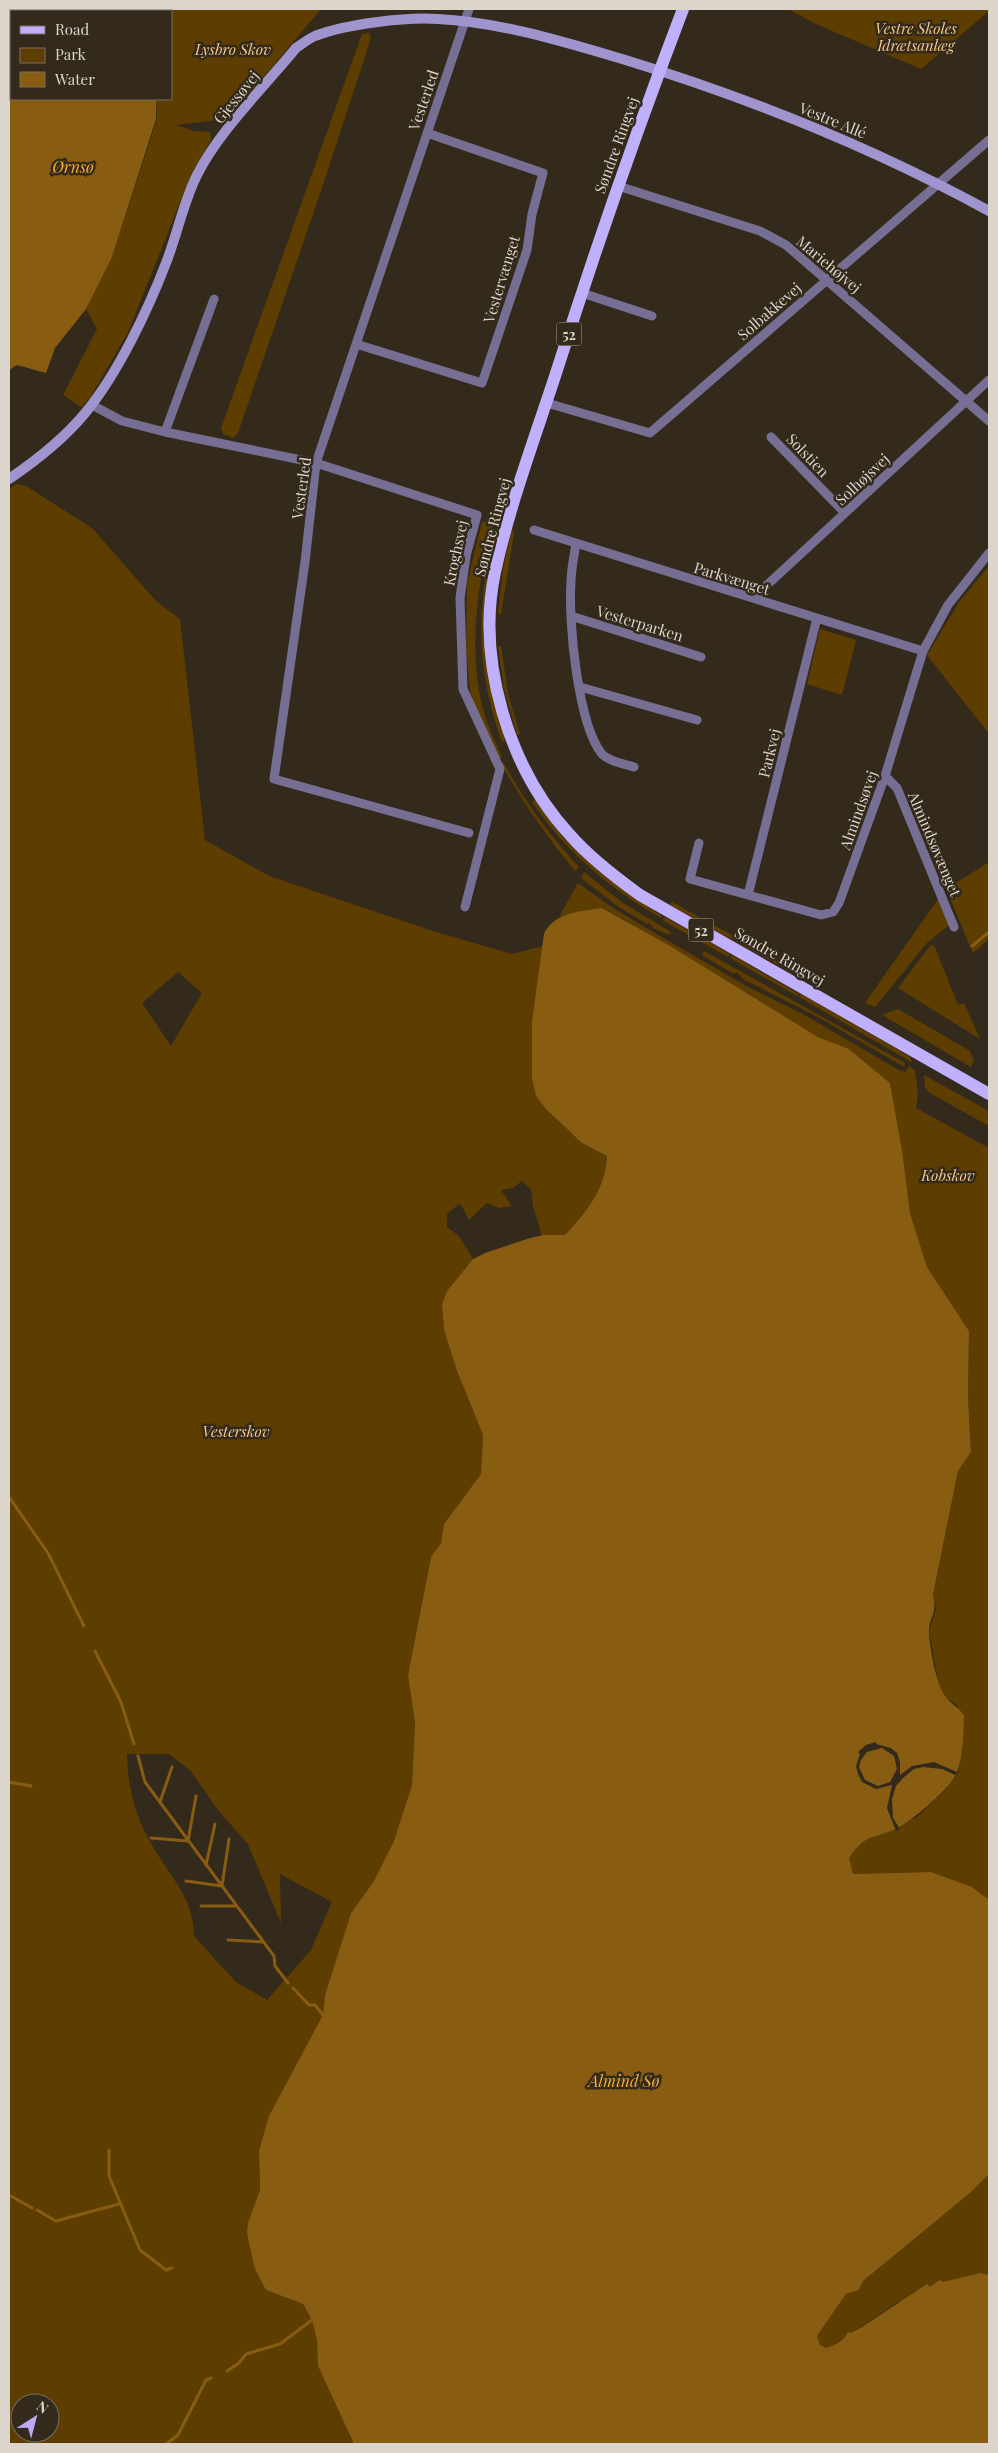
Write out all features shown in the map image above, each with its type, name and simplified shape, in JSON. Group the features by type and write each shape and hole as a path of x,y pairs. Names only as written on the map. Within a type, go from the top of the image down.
{"main road":[{"name":"Søndre Ringvej","path":"683,9 618,186 582,293 509,517 494,574 491,611 493,664 508,730 527,774 569,835 600,865 640,895 989,1094"}],"street":[{"name":"Vesterled","path":"469,9 316,463 305,562 274,779 469,833"},
{"name":"Gjessøvej","path":"9,479 62,437 92,405 120,358 154,291 169,256 196,178 223,136 296,48 313,36 350,26 436,19 464,22 538,36 660,70"},
{"name":"Vestre Allé","path":"660,70 736,96 877,154 939,183 989,211"},
{"name":"Vestervænget","path":"356,344 482,383 527,250 532,214 543,173 427,133"},
{"name":"Solbakkevej","path":"547,403 650,433 827,278 989,140"},
{"name":"Mariehøjvej","path":"618,186 760,231 786,245 827,278 989,421"},
{"path":"582,293 652,316"},
{"path":"165,432 214,299"},
{"name":"Solhøjsvej","path":"753,598 989,380"},
{"name":"Kroghsvej","path":"92,405 122,421 165,432 316,463 477,515 466,556 460,598 463,689 500,769 465,908"},
{"name":"Solstien","path":"771,437 845,513"},
{"name":"Parkvænget","path":"534,530 923,650"},
{"path":"576,544 570,581 570,616 583,713 603,756 634,767"},
{"name":"Almindsøvej","path":"699,843 690,879 822,915 833,912 839,903 885,776 923,650 948,605 989,553"},
{"name":"Vesterparken","path":"570,616 701,657"},
{"name":"Parkvej","path":"748,895 817,618"},
{"path":"580,687 697,720"},
{"name":"Almindsøvænget","path":"885,776 897,788 954,927"}],"green space":[{"name":"Lysbro Skov","path":"29,9 321,9 224,124 221,117 218,120 176,125 194,131 210,132 211,140 191,175 128,332 90,398 81,407 63,395 97,329 86,309 112,257 157,119 156,100 172,100 172,10"},
{"name":"Vestre Skoles Idrætsanlæg","path":"788,9 989,9 989,11 921,69 816,24"},
{"path":"369,33 371,38 323,185 238,433 233,438 223,434 221,428 362,34"},
{"name":"Vesterskov","path":"16,484 26,486 92,528 156,601 180,619 205,840 269,876 436,932 512,954 543,946 532,1021 532,1078 582,1143 607,1156 605,1171 594,1199 550,1264 533,1206 531,1189 522,1181 513,1188 501,1190 512,1206 499,1208 487,1203 469,1220 460,1203 447,1214 447,1227 459,1236 473,1259 447,1291 442,1304 444,1330 457,1371 483,1435 481,1474 444,1524 441,1543 431,1557 408,1675 415,1723 412,1785 394,1841 374,1881 351,1913 325,1995 323,2015 259,2151 260,2190 247,2233 266,2290 303,2304 312,2320 317,2341 318,2366 354,2444 9,2444 9,489","holes":["178,972 202,993 171,1046 142,1003","127,1754 169,1754 191,1771 217,1809 248,1844 281,1923 280,1874 332,1902 311,1950 267,2000 236,1982 194,1936 193,1922 185,1898 140,1822 133,1800"]},
{"path":"489,513 495,515 479,594 475,651 482,705 490,730 502,757 499,759 471,699 466,651 467,583 482,522 486,522"},
{"path":"496,528 499,531 494,550 488,674 505,741 502,742 487,688 481,635 485,583"},
{"path":"512,529 514,533 501,614 498,614 503,568"},
{"path":"989,566 989,734 927,655 959,602"},
{"path":"820,629 856,640 842,695 807,684"},
{"path":"498,646 501,646 508,694 520,734 517,735 504,688"},
{"path":"503,762 538,817 579,867 575,871 526,805 501,763"},
{"path":"535,800 562,836 577,851 625,891 662,916 661,918 624,894 590,868 545,820 532,802"},
{"path":"989,862 989,939 973,953 946,889"},
{"path":"584,872 623,903 671,932 669,935 653,928 650,923 647,924 620,908 581,878"},
{"name":"Kobskov","path":"578,883 610,906 750,988 801,1013 897,1069 905,1072 909,1066 915,1070 918,1094 916,1108 989,1148 989,1900 972,1887 931,1872 853,1874 818,1846 877,1835 917,1817 944,1791 958,1773 964,1728 957,1705 946,1698 939,1687 929,1631 936,1609 933,1596 958,1471 971,1452 968,1398 969,1331 927,1267 910,1213 890,1083 849,1049 818,1037 667,944 603,908 559,917"},
{"path":"938,899 949,925 927,943 875,1007 865,1003"},
{"path":"672,902 739,939 737,942 670,905"},
{"path":"665,917 730,954 728,957 662,920"},
{"path":"741,940 808,979 806,981 739,943"},
{"path":"934,945 958,1005 964,1003 980,1039 898,988 930,946"},
{"path":"704,951 905,1063 904,1067 818,1017 743,979 738,973 732,973 702,955"},
{"path":"732,955 799,994 797,996 730,958"},
{"path":"801,994 909,1056 913,1063 799,997"},
{"path":"898,1009 970,1051 974,1061 971,1067 882,1015"},
{"path":"924,1075 989,1111 989,1126 928,1092 925,1087"},
{"path":"989,2174 989,2275 981,2273 915,2291 905,2300 900,2301 834,2345 826,2348 820,2345 817,2336 846,2294 859,2290 863,2281 970,2193"}],"water":[{"name":"Ørnsø","path":"9,9 93,9 96,10 10,10 10,100 156,100 156,119 112,257 86,309 55,348 46,373 17,365 9,370"},
{"name":"Almind Sø","path":"602,908 667,944 818,1037 849,1049 890,1083 902,1151 910,1213 927,1267 969,1331 968,1398 971,1452 958,1471 933,1595 934,1612 929,1628 932,1656 939,1683 945,1696 964,1715 961,1759 953,1779 931,1803 899,1827 866,1840 855,1849 849,1858 853,1874 931,1872 972,1887 989,1900 989,2174 970,2193 863,2281 859,2290 846,2294 817,2336 820,2345 826,2348 829,2347 842,2340 848,2332 851,2333 862,2327 927,2284 930,2287 940,2280 943,2282 981,2273 989,2275 989,2444 354,2444 318,2366 317,2341 312,2320 303,2304 266,2290 255,2269 247,2233 248,2223 260,2190 259,2151 269,2116 323,2015 325,1995 351,1913 374,1881 394,1841 412,1785 415,1723 408,1675 431,1557 441,1543 444,1524 481,1474 483,1435 457,1371 444,1330 442,1304 447,1291 473,1259 527,1239 543,1235 565,1235 581,1218 594,1199 606,1168 607,1156 582,1143 546,1109 536,1096 532,1078 532,1021 544,934 554,921 561,917"}],"pier":[{"path":"876,1742 876,1744 891,1748 897,1753 900,1762 900,1775 912,1766 934,1762 957,1772 955,1775 942,1769 923,1767 914,1769 903,1778 896,1786 892,1799 893,1818 900,1829 896,1831 887,1808 892,1785 876,1789 862,1782 858,1774 856,1766 860,1754 858,1752 866,1745","holes":["882,1748 894,1756 897,1769 890,1782 878,1786 865,1780 859,1767 861,1760 867,1752"]}],"waterway":[{"path":"972,946 989,932"},
{"path":"9,1497 48,1553 84,1626"},
{"path":"95,1651 121,1702 134,1744"},
{"path":"138,1756 145,1782 274,1956 275,1966 288,1983"},
{"path":"160,1802 172,1767"},
{"path":"9,1782 31,1786"},
{"path":"151,1838 188,1841 196,1796"},
{"path":"206,1865 215,1824"},
{"path":"186,1881 222,1886 229,1839"},
{"path":"201,1906 237,1906"},
{"path":"228,1940 264,1942"},
{"path":"293,1988 309,2005 315,2005 323,2015"},
{"path":"109,2150 109,2176 140,2250 166,2270 172,2268"},
{"path":"9,2195 32,2208"},
{"path":"37,2210 56,2221 119,2204"},
{"path":"227,2371 239,2363 246,2354 280,2344 312,2320"},
{"path":"166,2444 178,2435 206,2380 211,2378"}]}
